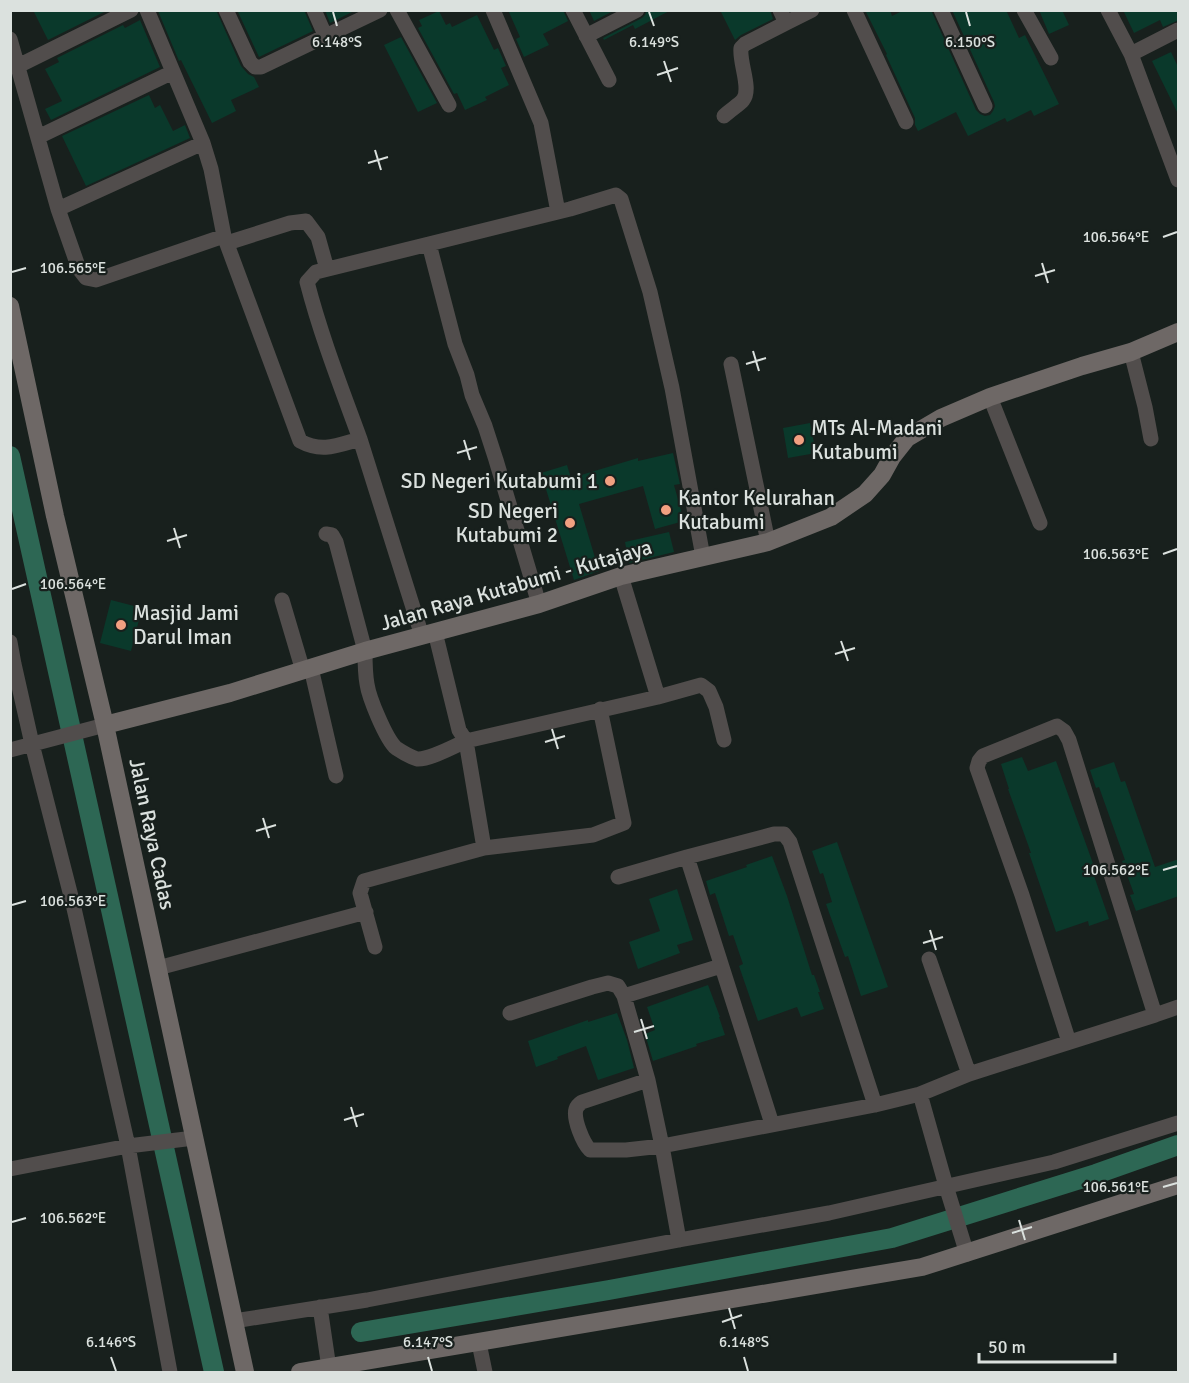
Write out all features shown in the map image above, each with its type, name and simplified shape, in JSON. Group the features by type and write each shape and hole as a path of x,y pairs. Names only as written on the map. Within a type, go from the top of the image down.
{"street":[{"path":"18,66 131,10"},
{"path":"147,10 212,168 226,239 300,441 311,447 327,448 360,439"},
{"path":"226,10 250,62 255,67 381,10"},
{"path":"314,10 326,36"},
{"path":"397,10 449,105"},
{"path":"493,10 541,123 558,212"},
{"path":"573,10 609,80"},
{"path":"586,36 637,10"},
{"path":"724,116 741,102 746,94 741,48 783,17 812,10"},
{"path":"854,10 906,122"},
{"path":"941,10 986,106"},
{"path":"1024,10 1051,58"},
{"path":"1108,10 1131,54 1172,148 1179,180"},
{"path":"1131,54 1179,30"},
{"path":"10,39 58,209 79,269 86,278 96,280 226,239 306,221 318,237 327,269"},
{"path":"38,137 173,72"},
{"path":"58,209 203,143"},
{"path":"484,848 466,741 459,730 429,634 330,358 307,282 316,272 558,212 616,195 621,199 650,292 672,388 703,557"},
{"path":"429,244 455,344 485,426 540,604"},
{"name":"Jalan Raya Cadas","path":"10,306 56,516 96,727 158,968 245,1372"},
{"name":"Jalan Raya Kutabumi - Kutajaya","path":"10,750 230,693 365,651 540,604 621,576 768,542 831,517 865,494 882,475 907,438 941,418 990,397 1131,352 1179,332"},
{"path":"1131,352 1151,439"},
{"path":"731,364 768,542"},
{"path":"990,397 1040,523"},
{"path":"326,534 332,535 336,542 365,651 367,687 382,725 395,747 409,755 419,759 429,757 466,741 701,685 709,691 716,707 724,740"},
{"path":"621,576 658,697"},
{"path":"282,600 307,669 336,776"},
{"path":"10,642 14,664 38,743 128,1146 170,1372"},
{"path":"375,947 360,893 364,881 484,848 592,835 624,823 600,709"},
{"path":"1070,1042 977,768 983,756 1057,726 1064,731 1069,740 1155,1015"},
{"path":"618,877 774,834 784,834 790,842 875,1105"},
{"path":"687,857 772,1124"},
{"path":"158,968 366,912"},
{"path":"929,959 969,1074"},
{"path":"624,996 721,966"},
{"path":"510,1012 608,983 618,986 624,996 648,1080 679,1240"},
{"path":"648,1080 582,1102 577,1106 576,1117 585,1145 590,1150 626,1150 662,1146 921,1094 969,1074 1179,1007"},
{"path":"921,1094 965,1247"},
{"path":"234,1320 378,1298 679,1240 829,1214 1054,1162 1179,1123"},
{"path":"10,1169 128,1146 194,1138"},
{"path":"300,1372 922,1267 965,1247 1179,1185"},
{"path":"320,1307 329,1368"},
{"path":"479,1343 485,1372"}],"building":[{"path":"33,10 108,10 48,40"},
{"path":"216,10 241,66 254,77 259,87 231,100 236,111 212,123 181,60 179,61 158,11"},
{"path":"237,10 304,10 313,31 259,57"},
{"path":"325,10 356,10 330,23"},
{"path":"508,10 563,10 568,21 543,34 549,45 524,57 516,39 520,37"},
{"path":"589,10 615,10 594,21"},
{"path":"647,10 671,10 635,29 633,25 604,40 603,38 642,18"},
{"path":"720,10 770,10 773,19 735,40"},
{"path":"865,10 890,10 892,16 904,10 931,10 976,110 985,116 990,115 993,111 994,102 952,10 1006,10 1019,38 1025,35 1059,104 1034,116 1031,110 1007,122 1005,118 968,136 956,112 918,131 915,118 887,54"},
{"path":"1039,10 1062,10 1069,25 1049,34"},
{"path":"1123,10 1179,10 1179,20 1163,27 1160,20 1134,33"},
{"path":"439,11 446,25 450,23 452,27 477,15 494,50 498,48 506,66 501,68 509,85 485,97 487,100 465,110 418,28 422,26 419,20"},
{"path":"140,20 160,67 51,120 45,109 62,101 45,69 59,62 57,58 123,25 125,28"},
{"path":"401,37 437,103 418,112 384,45"},
{"path":"1171,52 1179,69 1179,116 1152,61"},
{"path":"149,95 155,108 160,105 173,131 185,125 190,138 86,186 62,136"},
{"name":"MTs Al-Madani Kutabumi","path":"810,423 816,453 788,458 783,428"},
{"path":"673,453 680,484 674,485 684,521 655,529 643,486 579,504 599,571 574,580 541,473 567,465 571,478 638,458 638,461"},
{"path":"669,532 674,552 629,563 625,542"},
{"name":"Masjid Jami Darul Iman","path":"111,600 142,608 131,651 100,643"},
{"path":"1022,757 1028,771 1056,761 1095,869 1092,870 1109,919 1089,926 1088,921 1056,932 1001,764"},
{"path":"1114,762 1121,782 1125,781 1155,867 1179,859 1179,896 1136,911 1130,895 1134,894 1122,861 1125,860 1099,787 1096,788 1090,770"},
{"path":"837,842 888,987 861,996 848,956 845,957 826,904 832,902 823,873 820,874 812,851"},
{"path":"772,856 824,1009 801,1017 797,1007 758,1021 739,966 743,964 733,935 729,936 715,893 710,895 706,881"},
{"path":"677,889 693,940 677,945 680,953 638,969 629,942 660,931 649,899"},
{"path":"708,985 725,1035 653,1061 645,1034 655,1030 647,1007"},
{"path":"617,1013 634,1068 598,1080 586,1046 536,1067 528,1041 588,1020 588,1022"}],"waterway":[{"path":"10,456 214,1372"},
{"path":"361,1332 609,1290 892,1238 1096,1174 1178,1145"}],"place":[{"name":"MTs Al-Madani Kutabumi","path":"799,440"},
{"name":"SD Negeri Kutabumi 1","path":"610,481"},
{"name":"Kantor Kelurahan Kutabumi","path":"666,510"},
{"name":"SD Negeri Kutabumi 2","path":"570,523"},
{"name":"Masjid Jami Darul Iman","path":"121,625"}]}
